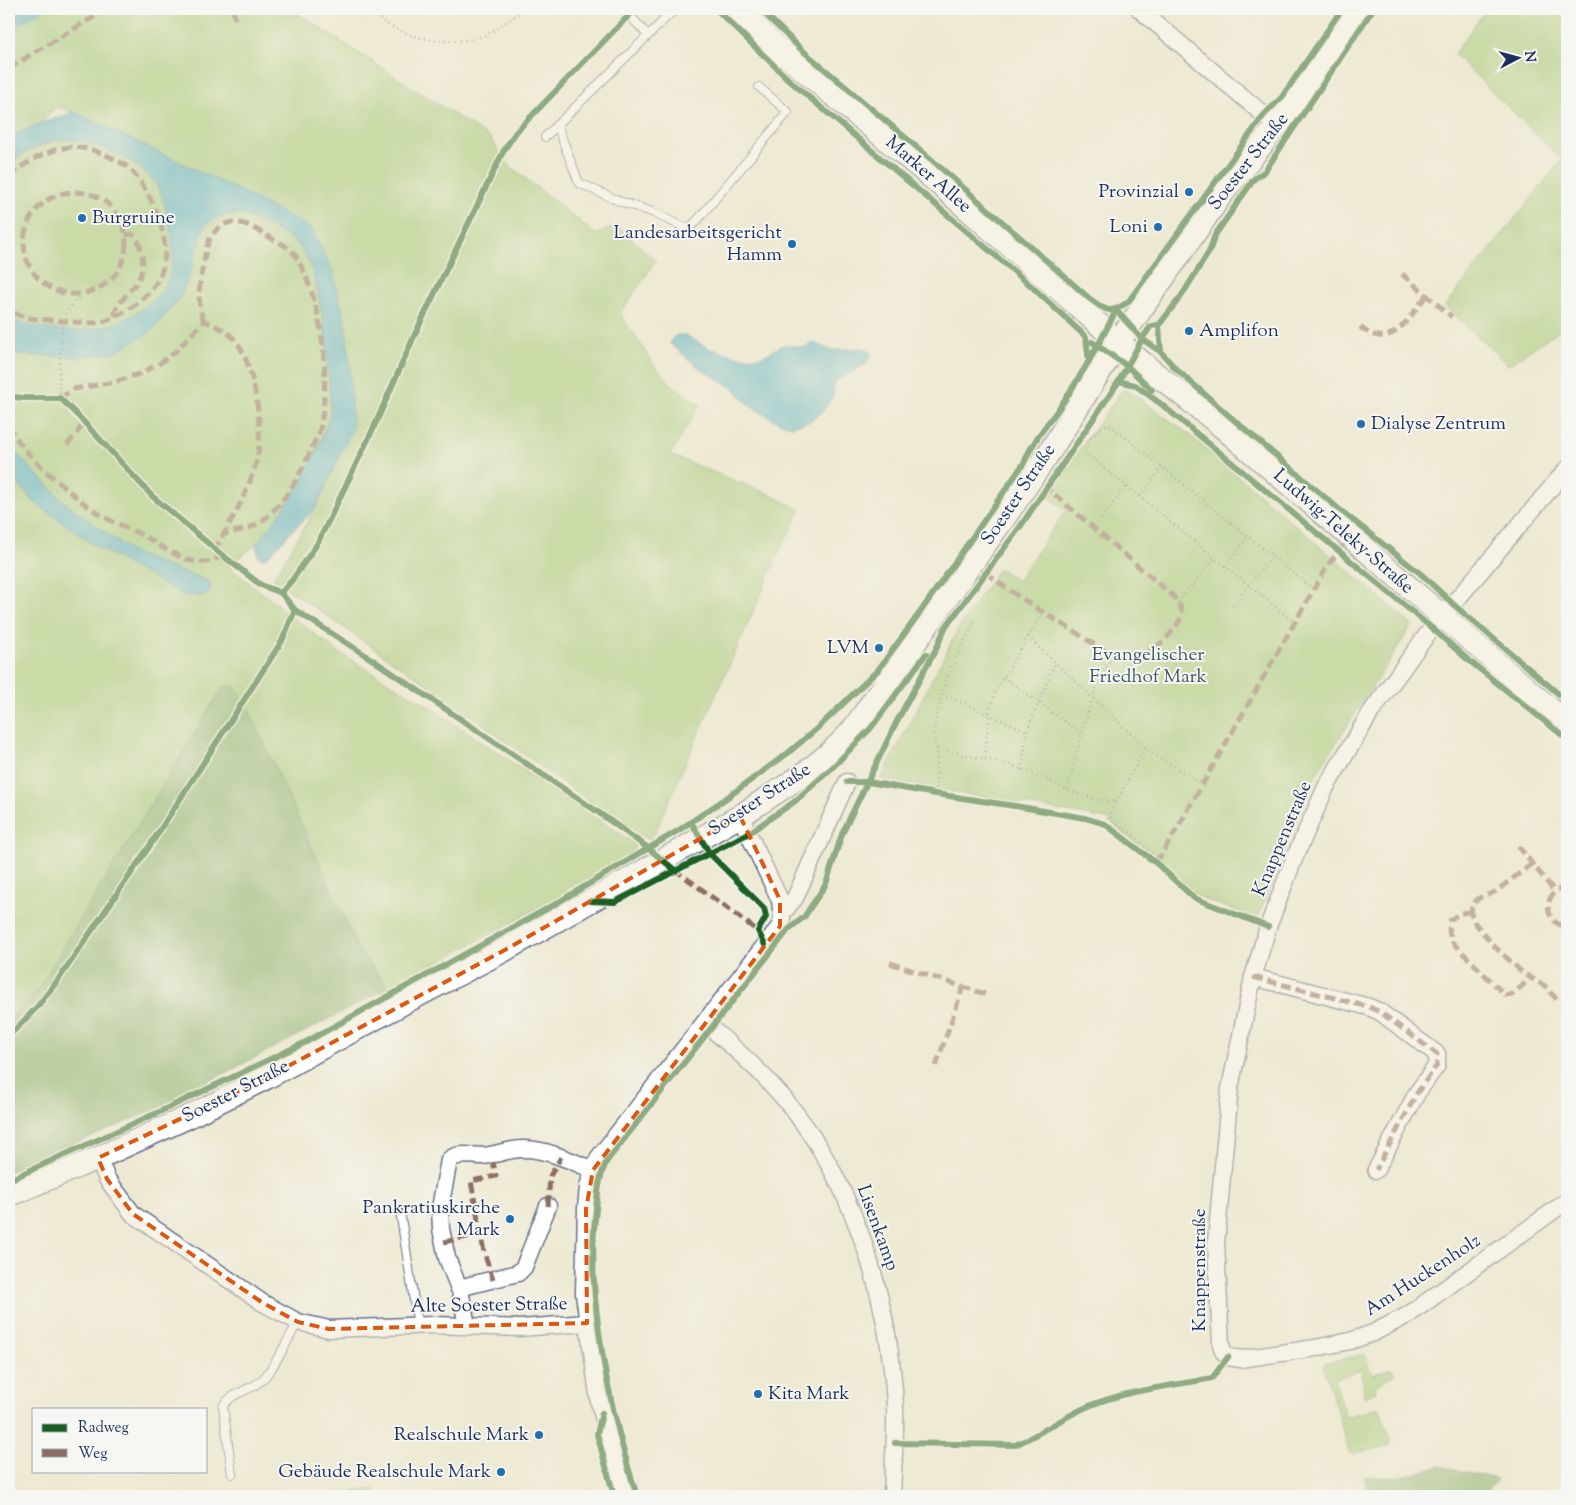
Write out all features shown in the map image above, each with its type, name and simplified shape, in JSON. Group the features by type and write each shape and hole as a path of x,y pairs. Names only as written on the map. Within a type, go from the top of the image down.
{"main road":[{"name":"Marker Allee","path":"737,9 784,54 936,182 1119,341"},
{"name":"Soester Straße","path":"9,1195 98,1158 186,1118 266,1078 503,951 740,816 804,774 831,752 851,732 1018,497 1119,341 1222,194 1277,126 1361,9"},
{"name":"Ludwig-Teleky-Straße","path":"1119,341 1146,366 1220,425 1567,723"}],"street":[{"path":"1139,9 1277,126"},
{"name":"Knappenstraße","path":"1228,1358 1221,1344 1216,1243 1230,1088 1253,976 1268,927 1294,858 1326,787 1371,712 1426,636 1567,469"},
{"name":"Alte Soester Straße","path":"98,1158 107,1179 133,1214 263,1303 298,1322 329,1330 467,1325 520,1328 587,1324 584,1294 586,1209 588,1187 599,1157 780,926 782,910 786,910 795,898 847,782"},
{"path":"740,816 780,900 782,910"},
{"path":"1253,976 1369,1006 1437,1054 1437,1065 1417,1094 1376,1170"},
{"name":"Lisenkamp","path":"705,1023 743,1056 770,1083 800,1118 837,1177 856,1221 883,1315 890,1355 895,1407 892,1496"},
{"path":"467,1325 459,1288 447,1258 441,1229 440,1208 449,1160 453,1156 484,1156 525,1149 558,1156 593,1170"},
{"name":"Am Huckenholz","path":"1228,1358 1240,1359 1315,1348 1350,1341 1373,1333 1408,1315 1567,1201"},
{"path":"459,1288 518,1273 524,1267 548,1206"},
{"path":"587,1324 599,1402 625,1496"}],"lane":[{"path":"625,9 648,35"},
{"path":"545,137 674,9"},
{"path":"557,125 579,183 619,201 652,212 688,230 696,223 788,112 759,87"},
{"path":"400,1211 418,1326"},
{"path":"232,1474 223,1406 227,1399 258,1383 266,1375 298,1322"}],"path":[{"path":"368,9 377,18 404,32 440,42 477,38 519,13"},
{"path":"65,314 79,294"},
{"path":"60,398 59,368 63,324"},
{"path":"1295,623 1086,453 1086,446 1100,428 1108,424 1314,590"},
{"path":"1140,496 1162,467"},
{"path":"1094,527 1127,486"},
{"path":"1226,567 1248,537"},
{"path":"1233,606 1272,556"},
{"path":"1178,602 1215,558"},
{"path":"984,759 995,692 1043,612"},
{"path":"936,794 937,749 933,733 942,694 951,668 975,620"},
{"path":"1028,637 1153,754 1203,784"},
{"path":"1067,790 1082,734 1104,667 1115,655"},
{"path":"1022,770 1027,731 1054,663"},
{"path":"1003,676 1082,734"},
{"path":"942,694 1027,731"},
{"path":"1105,824 1146,747"},
{"path":"937,749 984,759 1022,770 1067,790 1091,798 1116,802"},
{"path":"1111,813 1111,820 1132,834 1159,859"}],"highlighted area":[{"path":"740,816 780,900 780,926 593,1170 586,1209 587,1323 329,1329 298,1322 263,1303 133,1214 107,1179 98,1158 266,1078 503,951"}],"green space":[{"path":"35,9 297,9 300,15 490,138 508,164 596,235 616,225 656,261 620,313 654,365 671,384 700,405 670,455 772,495 801,510 784,542 651,841 586,799 432,688 273,579 315,509 352,429 350,366 345,321 332,270 311,228 240,191 74,112 56,107 41,123 9,138 9,25"},
{"path":"1486,9 1567,9 1567,325 1508,365 1445,306 1562,160 1454,54"},
{"path":"56,140 76,140 88,143 109,150 131,162 149,175 155,182 163,198 168,216 174,255 171,275 168,281 157,296 142,310 106,328 82,331 44,329 9,319 9,163 22,154"},
{"path":"222,215 245,215 256,219 288,237 303,250 314,275 327,340 330,415 307,474 272,525 256,544 228,566 339,653 419,700 634,843 635,854 547,904 389,988 358,949 247,706 35,994 9,1020 9,473 33,501 91,543 183,595 198,576 133,553 63,501 9,446 9,359 12,355 76,357 168,313 180,297 188,279 205,224"},
{"name":"Evangelischer Friedhof Mark","path":"1124,388 1190,435 1412,625 1313,779 1257,919 1194,895 1107,819 881,779 958,629 999,568 1017,581 1066,510 1046,495"},
{"path":"234,686 247,706 358,949 389,988 154,1110 9,1172 9,1020 35,994 223,687"},
{"path":"1364,1354 1372,1375 1392,1368 1395,1375 1375,1385 1376,1392 1364,1397 1362,1370 1335,1379 1345,1417 1379,1408 1390,1437 1390,1446 1350,1454 1323,1364"},
{"path":"1440,1466 1497,1479 1484,1496 1367,1496 1365,1477 1402,1477"},
{"path":"374,1489 374,1496 317,1496"}],"water":[{"path":"9,9 44,9 9,31"},
{"path":"74,112 240,191 311,228 332,270 345,321 350,366 352,429 315,509 268,557 262,559 258,556 256,544 279,515 308,469 323,435 330,407 326,343 318,291 308,261 299,246 290,238 257,220 242,215 228,215 213,220 205,224 188,279 180,297 151,332 115,352 76,357 13,355 9,359 9,319 35,327 64,331 108,326 134,314 151,303 163,290 171,269 173,247 163,200 152,179 135,164 108,150 85,142 67,139 44,144 9,163 9,138 41,123"},
{"path":"677,335 685,335 711,349 740,357 761,357 783,345 806,347 812,342 831,350 864,348 872,353 866,364 835,382 832,398 822,412 811,421 792,426 780,423 750,406 733,388 702,370 670,344"},
{"path":"9,446 63,501 133,553 207,580 211,586 209,593 200,596 183,595 91,543 33,501 9,473"}],"marked path":[{"path":"9,68 107,9"},
{"path":"233,9 235,20"},
{"path":"9,176 37,157 62,148 78,147 106,155 125,165 144,187 156,211 164,237 165,250 160,276 151,290 129,309 113,318 95,323 85,323 42,320 9,311"},
{"path":"75,192 85,193 104,200 118,214 125,233 126,243 125,253 118,272 104,286 85,293 75,294 65,293 46,286 32,272 25,253 24,243 25,233 32,214 46,200 65,193 75,192"},
{"path":"204,321 199,295 208,243 215,232 224,224 237,222 247,225 282,244 295,255 305,273 312,294 322,337 325,382 324,404 317,438 298,476 272,512 250,528 224,534"},
{"path":"116,316 115,312 119,304 134,286 143,264 138,240 132,234 125,235"},
{"path":"1402,274 1452,317"},
{"path":"1360,327 1371,334 1381,336 1390,334 1406,322 1427,295"},
{"path":"60,398 74,389 115,382 139,374 160,363 175,352 204,321 213,324 233,337 243,352 253,382 259,418 259,450 253,474 244,496 215,549"},
{"path":"67,445 84,422"},
{"path":"9,425 24,448 49,474 101,515 142,535 170,552 192,561 202,562 222,555"},
{"path":"986,573 1030,604 1100,648 1113,654 1127,657 1141,655 1154,649 1174,629 1182,612 1173,596 1047,488"},
{"path":"1156,863 1327,566 1349,538"},
{"path":"1518,846 1555,892"},
{"path":"1532,864 1495,892 1479,898 1472,905 1471,914 1475,923 1494,946 1523,973 1545,986 1557,1000"},
{"path":"674,869 760,934"},
{"path":"1567,887 1559,889 1553,894 1549,900 1548,907 1553,919 1567,927"},
{"path":"1471,912 1460,913 1450,920 1449,932 1453,943 1505,995 1513,994 1531,978"},
{"path":"890,963 985,994"},
{"path":"1253,977 1369,1007 1380,1012 1437,1054 1437,1065 1417,1093 1376,1170"},
{"path":"936,1066 963,987"},
{"path":"548,1206 550,1176 561,1157"},
{"path":"493,1162 496,1176 471,1181 484,1252 493,1280"},
{"path":"396,1211 441,1212"},
{"path":"444,1242 480,1234"}],"cycle path":[{"path":"281,593 317,544 504,150 516,132 635,9"},
{"path":"716,9 790,81 1030,285 1086,337 1089,362"},
{"path":"760,9 802,50 932,160 1090,299 1108,310 1116,309 1128,302 1264,115 1282,97 1342,9"},
{"path":"1161,352 1159,325 1182,295 1209,252 1215,235 1254,179 1265,171 1373,9"},
{"path":"9,1180 157,1113 304,1043 552,906 679,830 788,753 821,725 878,670 1024,463 1037,438 1085,368 1116,310 1142,339 1161,352 1176,369 1227,414 1340,510 1421,574 1454,605 1567,701"},
{"path":"637,1496 612,1406 602,1354 597,1313 593,1271 594,1230 598,1190 604,1167 789,929 804,917 826,884 842,834 945,628 1020,527 1119,381 1151,326 1159,325"},
{"path":"1092,342 1127,366 1152,390"},
{"path":"1119,381 1135,385 1161,404 1467,659 1567,739"},
{"path":"9,396 21,398 60,398 152,496 261,585 281,593 295,610 373,660 595,810 648,848 676,871"},
{"path":"9,1036 37,1007 58,980 151,844 282,641 295,610"},
{"path":"591,901 615,902 749,833 794,802 833,767 871,728 926,654"},
{"path":"847,782 868,782 1085,818 1105,824 1156,863 1194,898 1268,927"},
{"path":"691,822 710,854 764,908 766,917 758,931 765,945"},
{"path":"895,1443 1015,1445 1089,1406 1134,1392 1212,1378 1228,1357"},
{"path":"602,1413 597,1434 614,1496"}],"place":[{"name":"Provinzial","path":"1189,192"},
{"name":"Burgruine","path":"82,218"},
{"name":"Loni","path":"1158,227"},
{"name":"Landesarbeitsgericht Hamm","path":"792,244"},
{"name":"Amplifon","path":"1189,331"},
{"name":"Dialyse Zentrum","path":"1361,424"},
{"name":"LVM","path":"879,648"},
{"name":"Pankratiuskirche Mark","path":"510,1219"},
{"name":"Kita Mark","path":"758,1394"},
{"name":"Realschule Mark","path":"539,1435"},
{"name":"Gebäude Realschule Mark","path":"501,1472"}]}
